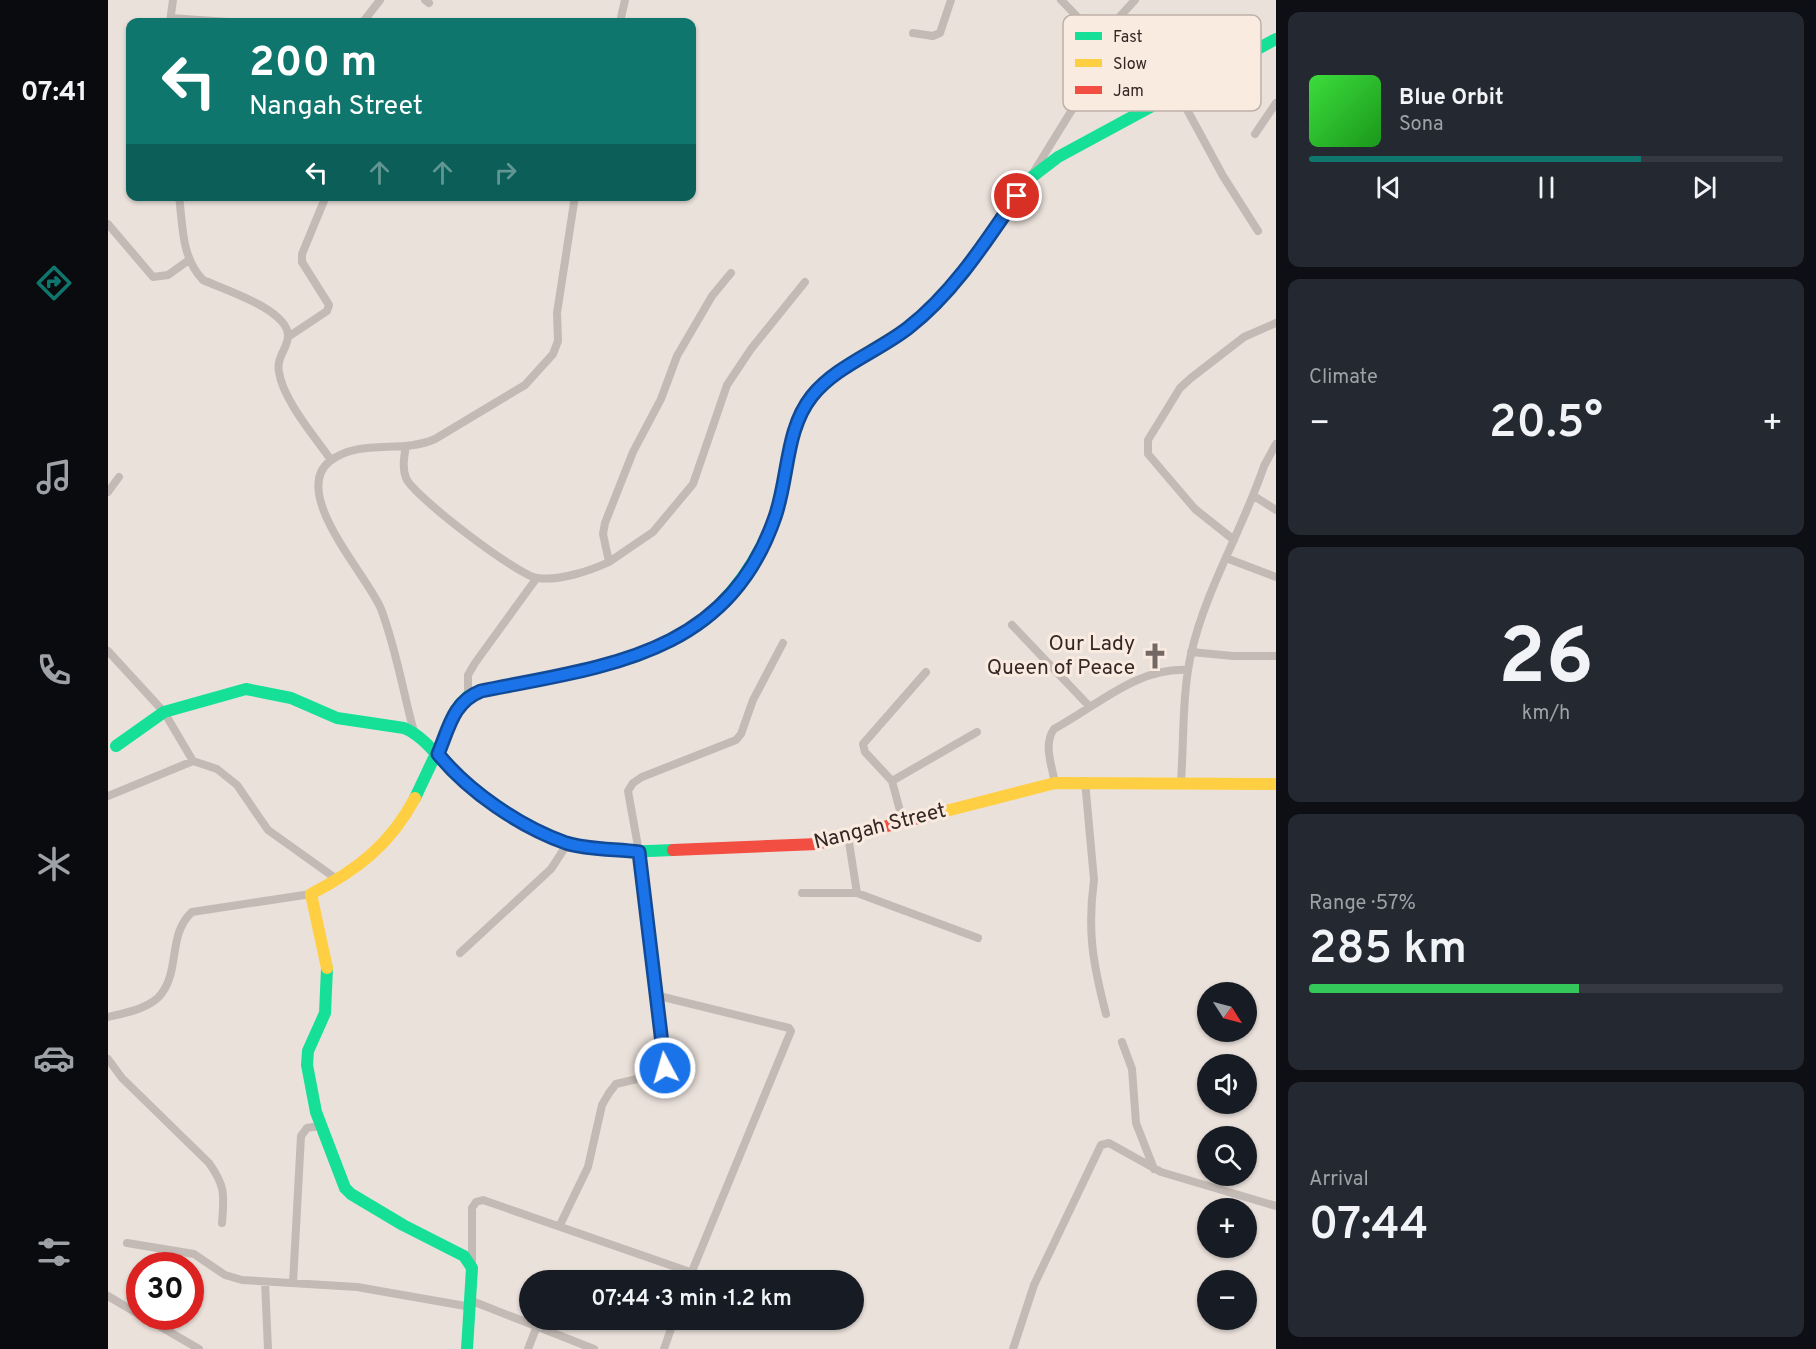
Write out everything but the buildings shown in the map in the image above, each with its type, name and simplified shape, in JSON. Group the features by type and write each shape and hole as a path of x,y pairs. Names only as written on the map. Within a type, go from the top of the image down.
{"street":[{"path":"170,18 173,0"},
{"path":"366,18 380,0"},
{"path":"621,18 625,0"},
{"path":"913,33 933,36 940,33 951,0"},
{"path":"1061,0 1076,15"},
{"path":"1121,15 1135,0"},
{"path":"1261,47 1276,39"},
{"path":"1255,134 1276,103"},
{"path":"108,1017 129,1011 162,994 168,980 177,931 192,912 311,894 338,880 365,861 401,824 438,754 452,716 468,696 481,691 590,671 624,662 655,650 720,605 744,581 755,565 775,516 794,430 812,396 826,381 888,342 928,311 957,279 1030,177 1071,111"},
{"path":"1030,177 1058,158 1145,111"},
{"path":"1188,111 1223,176 1258,231"},
{"path":"1048,147 1052,155 1058,158"},
{"path":"180,201 185,250 202,280 279,316 285,325 288,337"},
{"path":"324,201 302,254 302,262 328,305 327,311 288,337 279,358 279,372 296,409 331,460"},
{"path":"414,732 381,610 370,587 333,532 323,511 318,484 323,468 331,460 355,448 420,446 525,385 553,354 558,341 557,313 574,201"},
{"path":"108,224 153,277 168,274 189,260"},
{"path":"609,562 603,534 605,523 633,452 661,399 693,326 712,296 731,273"},
{"path":"406,446 403,461 405,477 427,503 480,543 536,579 585,572 609,562 653,532 693,484 727,385 751,349 805,282"},
{"path":"1234,540 1205,519 1188,502 1148,454 1148,440 1180,388 1244,337 1276,323"},
{"path":"1181,782 1191,652 1226,558 1254,496 1264,466 1276,444"},
{"path":"108,492 119,477"},
{"path":"1254,496 1276,510"},
{"path":"1226,558 1276,577"},
{"path":"468,696 468,675 536,579"},
{"path":"1012,625 1090,707"},
{"path":"560,1225 588,1167 602,1105 609,1093 616,1084 658,1074 665,1068 639,852 628,791 633,783 736,740 741,734 764,676 783,643"},
{"path":"108,651 164,712 193,761"},
{"path":"1191,652 1233,656 1276,656"},
{"path":"1055,783 1049,737 1054,729 1114,691 1160,670 1188,670"},
{"path":"903,822 892,781 865,752 863,744 926,672"},
{"path":"116,746 164,712 246,689 291,698 337,718 404,728 414,732"},
{"name":"Nangah Street","path":"414,732 438,754 455,774 481,795 512,815 568,843 639,852 806,846 1055,783 1085,781 1276,784"},
{"path":"892,781 977,732"},
{"path":"108,796 193,761 218,769 237,785 268,830 338,880"},
{"path":"1085,781 1094,880 1091,894 1092,958 1106,1014"},
{"path":"848,836 857,893"},
{"path":"459,953 551,869 568,843"},
{"path":"802,893 857,893 978,938"},
{"path":"311,894 324,950 327,977 324,1015 307,1053 307,1065 319,1126 345,1188 351,1194 403,1225 454,1249 464,1256 472,1268"},
{"path":"656,995 789,1028 791,1031 692,1270"},
{"path":"1122,1042 1132,1069 1136,1123 1154,1169"},
{"path":"108,1059 122,1078 209,1164 220,1179 225,1191 222,1223"},
{"path":"293,1283 301,1136 307,1128 319,1126"},
{"path":"1013,1349 1034,1285 1101,1145 1108,1143 1154,1169 1276,1206"},
{"path":"467,1349 471,1304 472,1208 476,1202 483,1200 560,1225 685,1270"},
{"path":"127,1243 194,1254 225,1275 242,1280 380,1290 471,1304 519,1320"},
{"path":"265,1281 268,1349"},
{"path":"108,1296 126,1307"},
{"path":"163,1330 184,1345 199,1349"},
{"path":"528,1349 535,1330"},
{"path":"547,1330 594,1349"},
{"path":"664,1349 671,1330"}],"traffic: fast":[{"path":"1261,47 1276,39"},
{"path":"1001,220 1028,180 1058,157 1143,111"},
{"path":"415,798 459,705 468,696 501,686 594,668 628,658 686,631 711,613 733,589 753,561 771,526"},
{"path":"116,746 164,712 246,689 291,698 337,718 404,728 419,737 451,771 482,795 526,824 568,843 606,850 673,850"},
{"path":"327,968 325,1013 308,1051 307,1065 316,1112 345,1188 351,1194 403,1225 464,1256 472,1268 467,1349"}],"traffic: slow":[{"path":"771,526 781,494 795,426 812,396 846,365 899,333 938,302 961,276 1001,220"},
{"path":"938,813 1055,783 1276,784"},
{"path":"327,968 311,894 371,855 395,829 415,798"}],"traffic: jam":[{"path":"673,850 817,844 938,813"}],"place":[{"name":"Our Lady Queen of Peace","path":"1155,656"}],"route":[{"path":"665,1068 666,1060 639,852 568,843 512,815 481,795 455,774 438,754 452,716 468,696 481,691 590,671 624,662 655,650 720,605 744,581 755,565 783,490 794,430 802,411 812,396 826,381 888,342 928,311 957,279 992,234 1017,196"}]}
